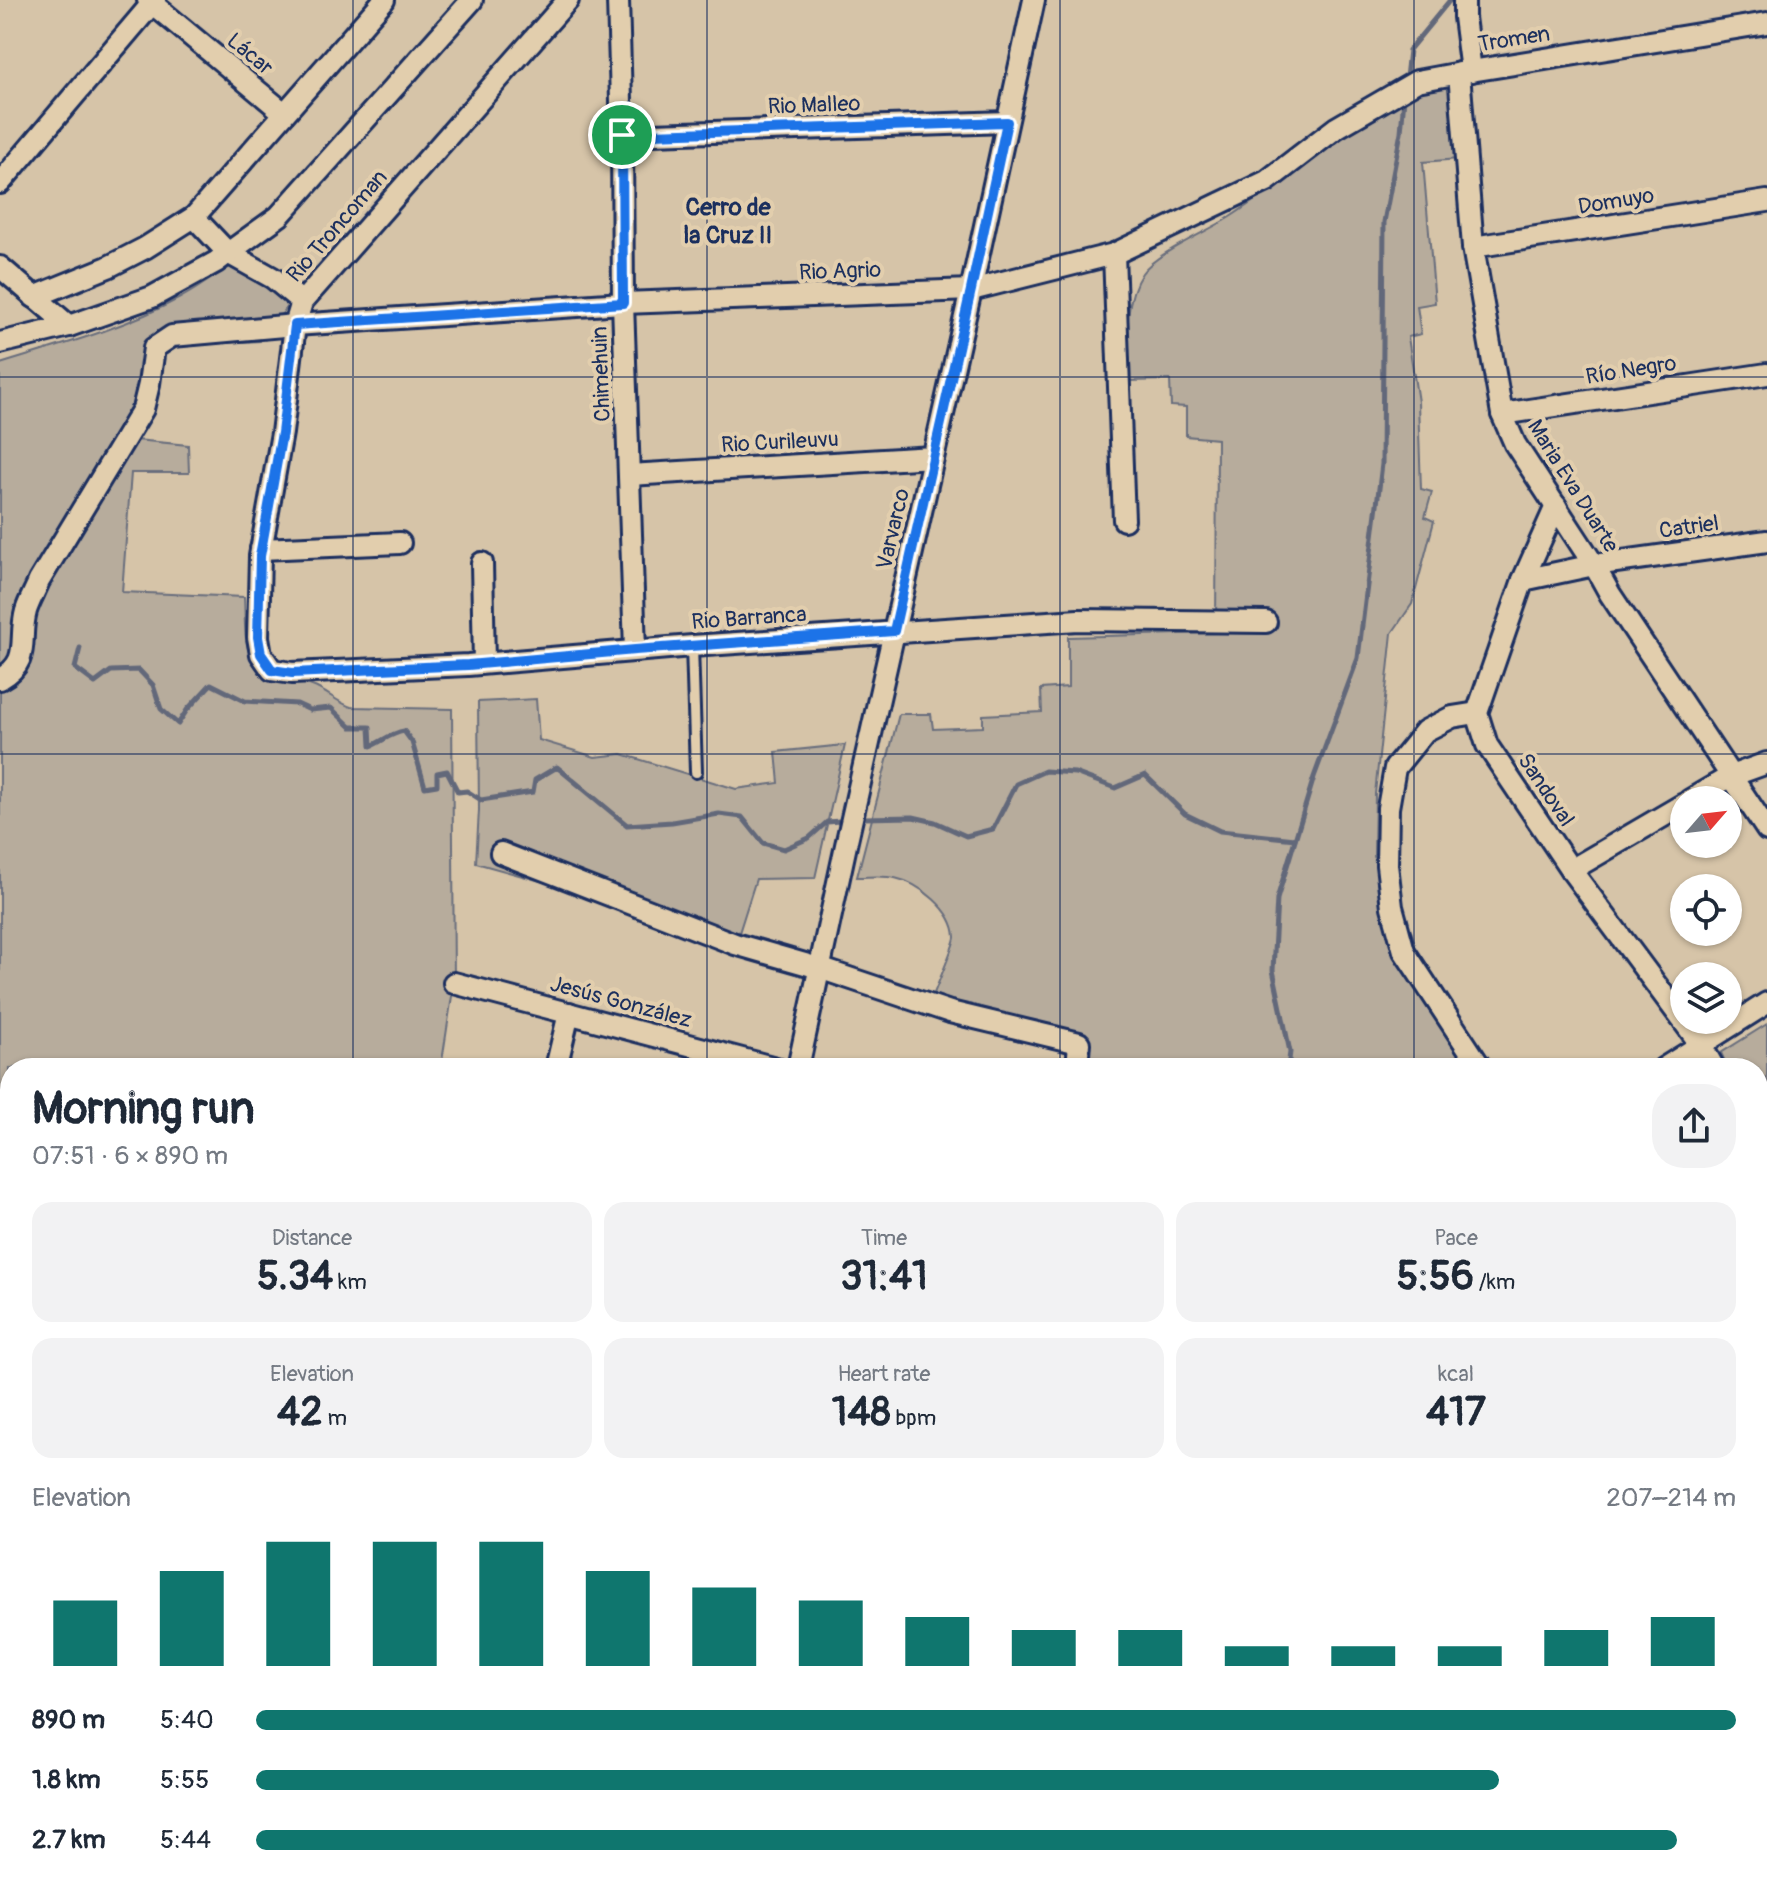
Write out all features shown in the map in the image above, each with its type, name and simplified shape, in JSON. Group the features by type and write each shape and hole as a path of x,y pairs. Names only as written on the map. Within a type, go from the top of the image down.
{"street":[{"path":"34,297 108,267 194,217 384,0"},
{"path":"0,343 69,326 152,297 216,262 279,216 472,0"},
{"name":"Rio Troncoman","path":"258,637 261,549 282,433 295,325 302,302 568,0"},
{"name":"Chimehuin","path":"618,0 623,303 635,650"},
{"name":"Varvarco","path":"800,1058 1034,0"},
{"name":"Maria Eva Duarte","path":"1464,0 1473,247 1502,414 1515,444 1610,594 1767,830"},
{"path":"0,183 152,1"},
{"name":"Lácar","path":"152,1 284,113"},
{"name":"Tromen","path":"1465,72 1767,23"},
{"name":"Rio Agrio","path":"0,679 14,671 22,654 26,612 39,581 143,409 154,348 172,336 623,303 971,290 1114,254 1267,181 1336,128 1417,81 1465,72"},
{"name":"Rio Malleo","path":"622,135 1007,122"},
{"name":"Domuyo","path":"1473,247 1767,201"},
{"path":"194,217 228,253 273,278 302,302"},
{"path":"1114,254 1124,520"},
{"path":"0,267 69,326"},
{"name":"Río Negro","path":"1502,414 1767,374"},
{"name":"Rio Curileuvu","path":"629,475 933,457"},
{"path":"1474,1058 1404,951 1392,907 1387,865 1388,808 1395,768 1425,731 1452,717 1477,713 1523,580 1556,506"},
{"name":"Catriel","path":"1523,580 1594,565 1767,541"},
{"path":"261,549 400,543"},
{"path":"482,563 484,663"},
{"name":"Rio Barranca","path":"258,637 261,654 272,670 292,673 484,663 1078,620 1266,622"},
{"name":"Sandoval","path":"1477,713 1487,745 1571,870 1708,1058"},
{"path":"1714,786 1767,763"},
{"path":"1571,870 1670,812"},
{"path":"501,853 735,944 819,968 950,1012 1079,1043 1078,1058"},
{"name":"Jesús González","path":"454,983 738,1058"},
{"path":"1680,1058 1767,1003"},
{"path":"558,1058 569,1013"}],"lane":[{"path":"692,646 696,772"}],"shaded area":[{"path":"1453,78 1458,159 1423,162 1435,303 1417,306 1421,334 1408,337 1418,402 1421,489 1432,492 1425,517 1434,521 1412,604 1392,633 1375,794 1374,856 1392,942 1467,1058 1084,1058 1082,1035 933,996 955,937 949,917 934,899 904,881 886,877 857,877 899,714 931,714 933,729 983,727 983,715 1042,712 1041,689 1068,687 1068,637 1216,633 1217,439 1186,436 1186,407 1171,406 1170,380 1128,381 1131,298 1142,273 1158,258 1230,217 1342,136 1418,91"},
{"path":"232,264 290,304 260,341 181,345 161,358 136,440 188,445 189,473 131,473 122,592 244,597 248,648 258,670 267,677 312,686 351,707 452,709 454,983 443,1058 0,1058 0,364 137,318 207,282"},
{"path":"536,699 539,740 595,757 622,754 736,789 779,783 776,752 845,745 815,878 756,879 738,936 476,863 478,702"},
{"path":"1767,1024 1767,1058 1723,1058 1721,1053"}],"waterway":[{"path":"1406,78 1409,50 1450,0"},
{"path":"1289,1058 1273,970 1277,899 1314,777 1358,658 1382,464 1384,222 1401,132 1404,98"},
{"path":"80,648 75,668 95,683 111,671 139,670 153,685 161,709 178,724 211,684 245,701 297,704 310,710 331,708 351,727 370,727 371,746 404,731 412,742 425,787 437,785 437,773 447,771 458,792 467,791 481,800 533,792 535,780 557,767 627,825 719,814 742,817 763,843 784,849 809,838 827,822 840,821"},
{"path":"863,818 913,817 935,822 966,836 993,829 1016,784 1045,771 1075,773 1115,788 1145,775 1185,814 1220,831 1295,839"}],"district":[{"name":"Cerro de la Cruz II","path":"728,221"}],"route":[{"path":"1007,122 894,631 468,665 292,673 272,670 261,654 258,637 260,556 282,433 295,325 623,303 622,135 1007,122"}]}
